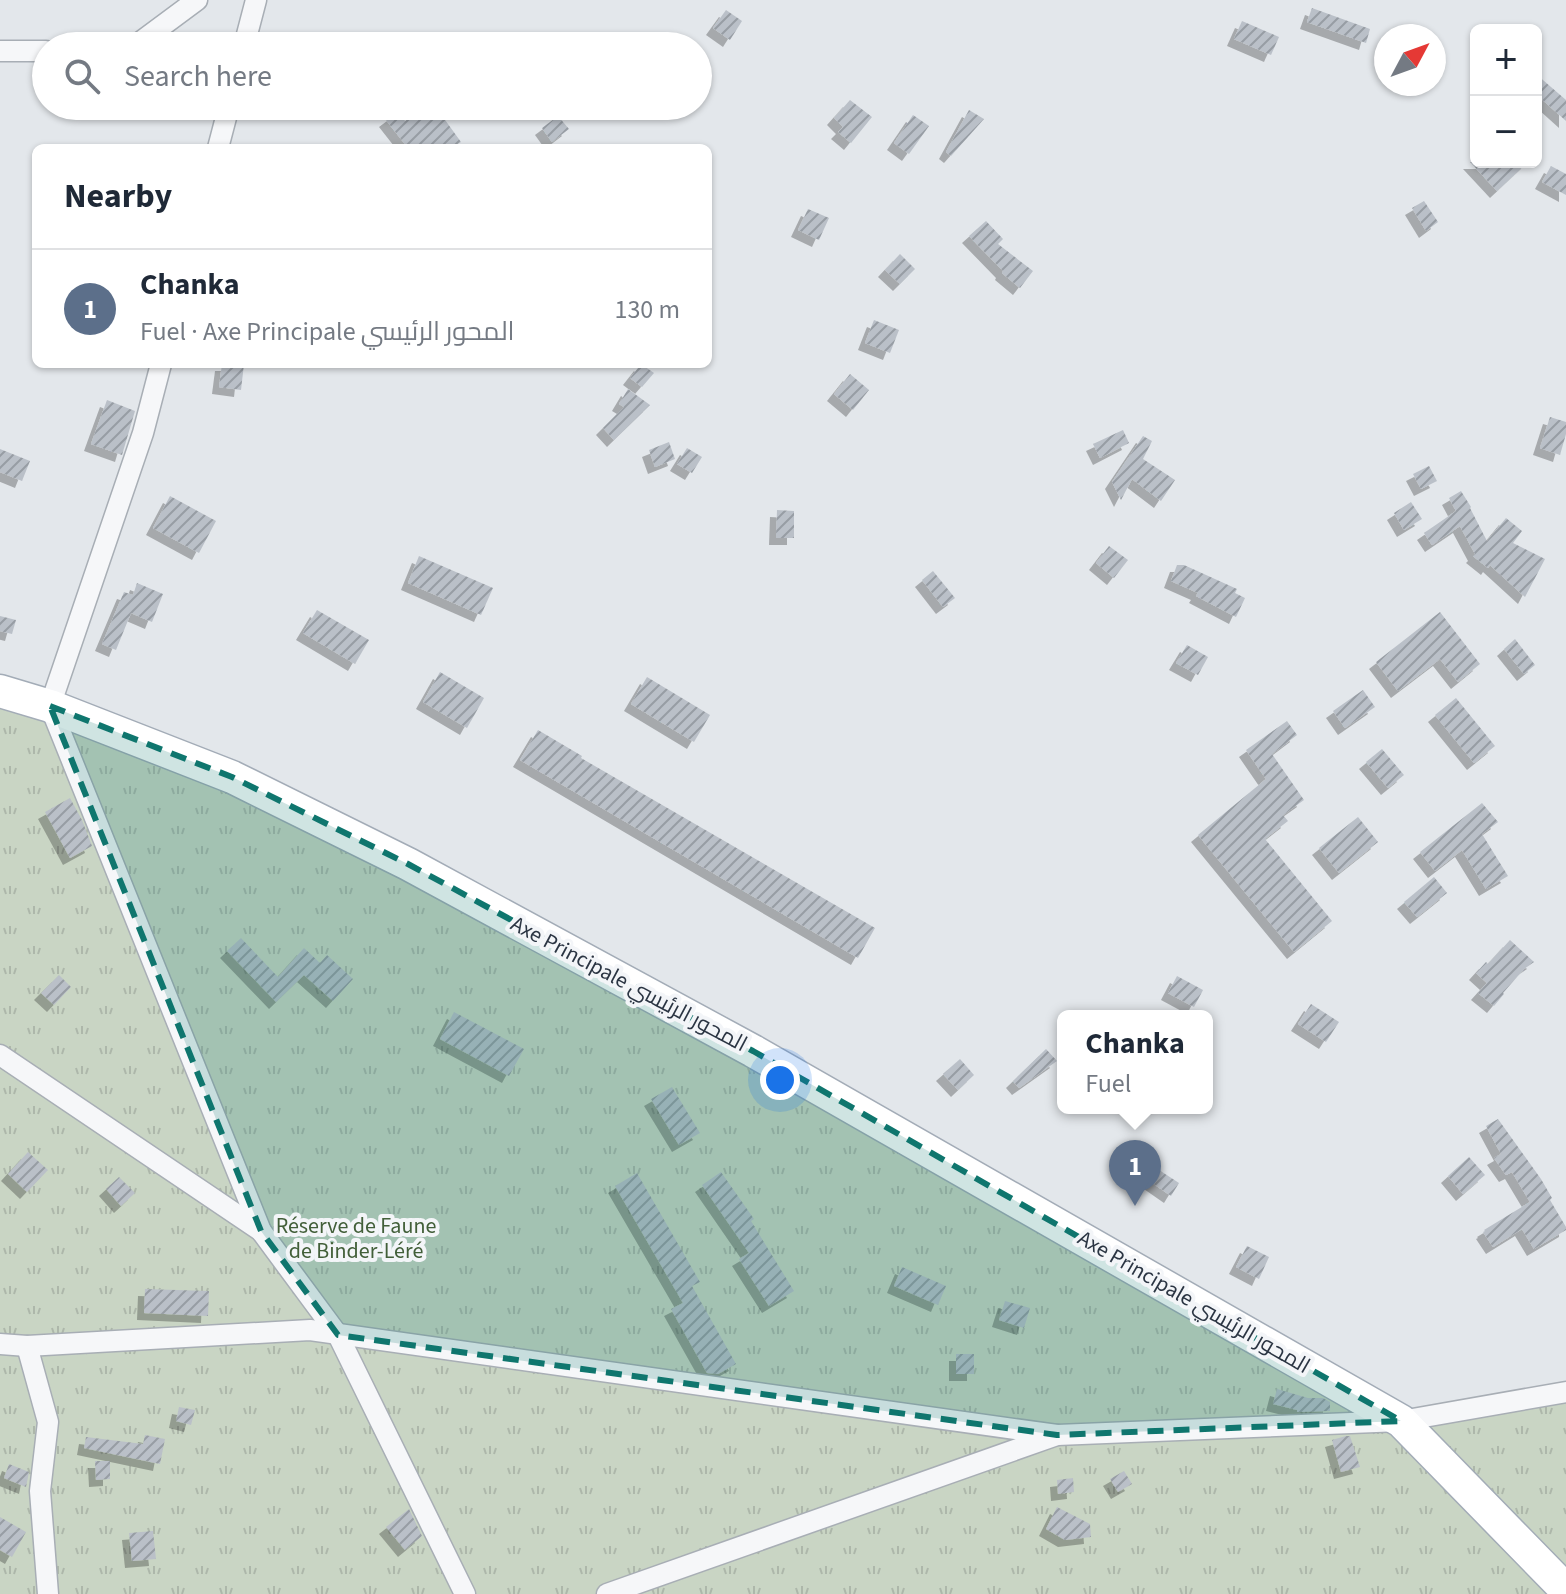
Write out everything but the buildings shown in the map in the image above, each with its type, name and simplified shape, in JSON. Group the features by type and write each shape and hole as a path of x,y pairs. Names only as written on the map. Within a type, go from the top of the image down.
{"main road":[{"name":"Axe Principale المحور الرئيسي","path":"0,691 50,706 232,777 408,864 753,1051 1401,1421 1566,1590"}],"street":[{"path":"154,32 197,0"},
{"path":"248,32 256,0"},
{"path":"0,51 32,51"},
{"path":"219,144 225,120"},
{"path":"160,368 143,433 50,706 261,1231 338,1335 465,1594"},
{"path":"0,1055 261,1231"},
{"path":"0,1344 27,1346 310,1330 1057,1435 1401,1421 1566,1392"},
{"path":"27,1346 48,1422 40,1491 48,1594"},
{"path":"607,1594 1057,1435"}],"highlighted area":[{"path":"50,706 232,777 408,864 753,1051 1401,1421 1057,1435 338,1335 261,1231"}],"green space":[{"name":"Réserve de Faune de Binder-Léré","path":"0,691 232,777 1401,1421 1566,1392 1566,1594 0,1594"}],"place":[{"name":"Chanka","path":"1135,1206"}]}
